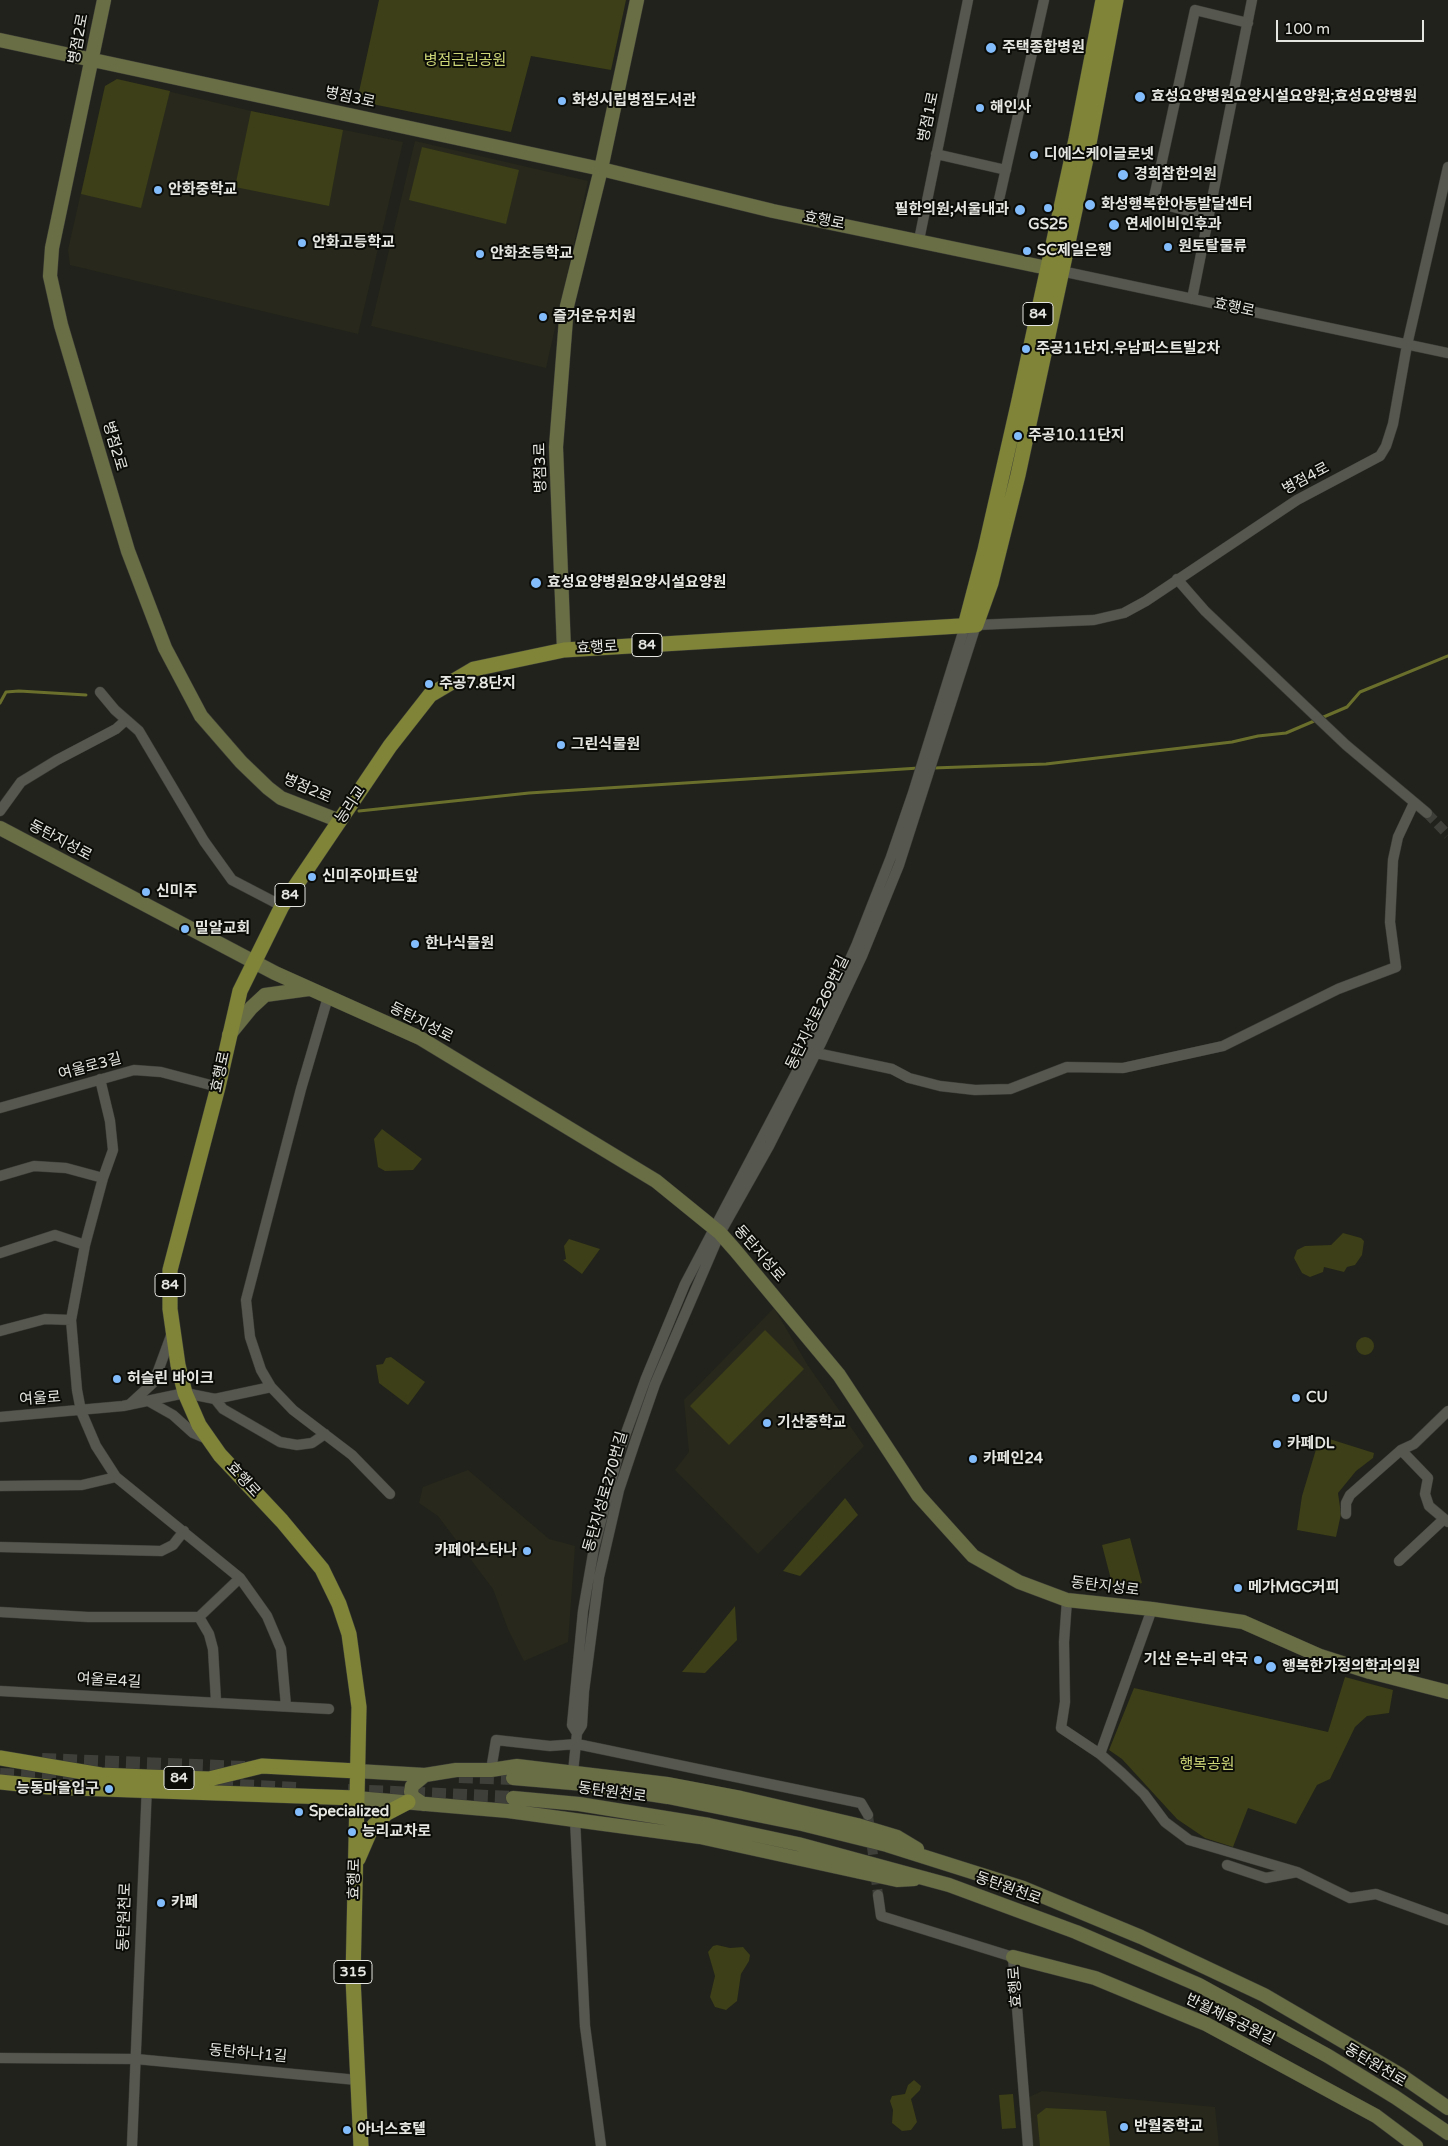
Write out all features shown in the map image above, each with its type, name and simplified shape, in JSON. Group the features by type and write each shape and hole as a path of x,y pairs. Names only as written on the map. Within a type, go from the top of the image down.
{"main road":[{"name":"병점2로","path":"104,0 52,248 50,276 64,335 128,551 165,648 201,716 240,762 281,798 310,809 336,826"},
{"name":"병점3로","path":"564,650 556,447 567,306 601,169 637,0"},
{"name":"84","path":"971,625 991,583 1018,475 1076,139 1103,0"},
{"name":"84","path":"1054,270 1086,159 1116,0"},
{"name":"병점3로","path":"0,40 601,169"},
{"name":"효행로","path":"601,169 773,211 919,240 1054,270"},
{"name":"효행로","path":"369,779 390,746 430,695 474,669 564,650 971,625"},
{"name":"능리교","path":"336,826 369,779"},
{"name":"효행로","path":"336,826 282,906 240,991 218,1087 170,1270 172,1332 185,1393 208,1439 282,1521 322,1569 339,1604 349,1634 358,1707 353,1978 361,2146"},
{"name":"동탄지성로","path":"0,828 255,962 420,1038 656,1181 716,1230 840,1375 918,1495 973,1556 1019,1582 1067,1600 1152,1608 1243,1622 1320,1656 1370,1672 1448,1692"},
{"path":"229,1036 251,1008 265,994 311,989"},
{"name":"84","path":"0,1758 147,1784 356,1798"},
{"name":"84","path":"0,1782 48,1787 147,1784 209,1779 262,1766 357,1771"},
{"path":"357,1771 425,1775 456,1770 491,1770 517,1766 667,1784 816,1814 897,1837 932,1858"},
{"path":"416,1803 411,1792 412,1786 425,1775"},
{"name":"동탄원천로","path":"513,1778 584,1784 713,1805 848,1834 932,1858 1055,1901 1201,1964 1264,1995 1332,2034 1448,2108"},
{"path":"356,1798 575,1819 700,1837 897,1880 928,1878"},
{"name":"동탄원천로","path":"513,1798 580,1804 709,1825 798,1844 928,1878 1067,1928 1139,1957 1199,1985 1328,2056 1395,2097 1448,2133"},
{"path":"355,1868 371,1829 377,1822 387,1813 416,1803"},
{"name":"반월체육공원길","path":"1014,1957 1095,1978 1206,2024 1376,2116 1416,2146"}],"street":[{"name":"병점1로","path":"919,240 968,0"},
{"path":"998,204 1044,0"},
{"path":"1192,299 1252,0"},
{"path":"1209,216 1152,202 1195,10 1248,23"},
{"path":"936,154 1006,170"},
{"name":"병점4로","path":"971,625 1094,620 1124,613 1297,500 1380,456 1386,446 1393,424 1407,345 1448,167"},
{"name":"효행로","path":"1054,270 1448,353"},
{"path":"1177,580 1205,611 1331,730 1427,813"},
{"path":"573,1772 577,1733 572,1725 583,1611 594,1548 618,1455 676,1303 776,1115 814,1039 856,946 918,794 971,625"},
{"path":"100,692 139,731 204,841 232,880 282,906"},
{"path":"0,811 21,782 57,760 116,729 126,720"},
{"name":"동탄지성로269번길","path":"716,1230 769,1146 816,1052 873,929 899,865 918,794"},
{"path":"816,1052 892,1069 909,1078 940,1086 975,1090 1010,1089 1067,1067 1123,1068 1223,1046 1338,989 1396,967 1390,922 1393,860 1398,837 1414,803"},
{"path":"328,997 301,1089 246,1300 250,1337 261,1370 271,1386 293,1410 352,1455 390,1494"},
{"name":"여울로3길","path":"0,1108 134,1070 161,1072 218,1087"},
{"path":"100,1079 110,1121 113,1150 103,1178 85,1245 71,1320 77,1390 81,1411 96,1446 116,1478 240,1578 267,1616 281,1649 286,1706"},
{"path":"0,1176 34,1166 66,1168 103,1178"},
{"path":"0,1253 55,1235 85,1245"},
{"path":"0,1331 45,1320 71,1320"},
{"path":"129,1405 154,1382 172,1332"},
{"path":"185,1393 215,1399 271,1386"},
{"name":"여울로","path":"0,1416 81,1411 150,1402 185,1393"},
{"path":"215,1399 222,1409 280,1442 297,1445 312,1443 325,1434"},
{"path":"150,1402 163,1408 193,1433 208,1439"},
{"path":"1346,1514 1346,1503 1350,1496 1401,1450 1414,1444 1448,1411"},
{"path":"1399,1561 1446,1521 1429,1506 1425,1494 1428,1478 1401,1450"},
{"path":"0,1486 82,1485 116,1478"},
{"path":"0,1547 161,1551 173,1545 184,1531"},
{"path":"0,1612 88,1617 199,1617 240,1578"},
{"path":"1067,1600 1064,1642 1065,1702 1061,1728 1100,1754 1144,1794 1165,1822 1189,1840 1298,1872 1350,1898 1376,1894 1448,1920"},
{"path":"1100,1754 1152,1608"},
{"path":"199,1617 209,1634 213,1649 216,1702"},
{"name":"여울로4길","path":"0,1691 329,1709"},
{"path":"491,1770 496,1740 550,1746 577,1744 861,1803 868,1815"},
{"name":"동탄원천로","path":"136,2059 147,1784"},
{"name":"동탄원천로","path":"575,1819 585,2026 601,2146"},
{"path":"1227,1865 1266,1878 1298,1872"},
{"name":"효행로","path":"878,1895 881,1916 1014,1957 1028,2146"},
{"name":"동탄하나1길","path":"0,2058 136,2059 357,2080"},
{"path":"132,2146 136,2059"}],"shaded area":[{"path":"117,79 251,111 403,142 358,334 70,265 68,250 105,86"},
{"name":"안화초등학교","path":"415,141 588,181 546,368 371,326"},
{"name":"기산중학교","path":"774,1308 807,1364 864,1446 758,1554 675,1470 689,1452 684,1400"},
{"path":"468,1470 549,1539 575,1546 568,1642 524,1661 508,1629 493,1589 438,1516 419,1503 423,1487"},
{"name":"반월중학교","path":"1042,2091 1215,2107 1219,2146 1033,2146 1029,2097"}],"green space":[{"name":"병점근린공원","path":"379,0 626,0 611,70 531,56 511,132 357,101"},
{"path":"117,79 170,91 141,208 81,194 105,86"},
{"path":"251,111 343,130 329,206 235,187"},
{"path":"422,147 519,170 506,224 409,200"},
{"path":"382,1129 422,1159 413,1170 385,1171 378,1167 374,1139"},
{"path":"1343,1233 1361,1238 1364,1241 1362,1255 1355,1265 1347,1267 1344,1272 1324,1267 1323,1272 1310,1277 1302,1273 1294,1258 1297,1250 1305,1246 1331,1245"},
{"path":"569,1239 600,1249 582,1274 563,1260 566,1259 564,1246"},
{"path":"765,1330 804,1369 729,1445 690,1406"},
{"path":"1365,1337 1371,1340 1374,1346 1371,1352 1365,1355 1359,1352 1356,1346 1359,1340"},
{"path":"391,1357 425,1382 408,1405 379,1383 376,1365 383,1364 386,1358"},
{"path":"1320,1436 1374,1453 1373,1458 1356,1471 1338,1493 1341,1514 1336,1537 1297,1530 1302,1496"},
{"path":"845,1498 858,1515 800,1576 783,1571"},
{"path":"1130,1538 1142,1583 1114,1591 1102,1545"},
{"path":"735,1606 737,1640 705,1673 682,1672"},
{"name":"행복공원","path":"1345,1677 1393,1690 1389,1713 1367,1716 1355,1727 1330,1779 1317,1785 1296,1824 1248,1808 1233,1847 1205,1838 1177,1819 1122,1759 1109,1750 1134,1688 1328,1732"},
{"path":"713,1946 730,1948 743,1947 750,1955 749,1961 741,1974 737,2001 726,2010 715,2007 710,1997 715,1976 708,1952"},
{"path":"914,2080 921,2086 920,2090 911,2099 917,2122 911,2130 902,2131 892,2123 893,2110 890,2101 892,2096 905,2094 908,2085"},
{"path":"1013,2094 1016,2128 1002,2129 999,2095"},
{"path":"1046,2108 1106,2111 1110,2146 1040,2146 1037,2115"}],"waterway":[{"path":"933,768 1046,764 1232,742 1258,736 1286,733 1347,707 1360,692 1448,656"},
{"path":"0,703 6,692 86,695"},
{"path":"359,811 529,793 919,768"}],"tunnel":[{"path":"1427,813 1448,835"},
{"path":"42,1760 245,1768"},
{"path":"0,1775 94,1779"},
{"path":"459,1776 513,1778"},
{"path":"198,1784 296,1789"},
{"path":"348,1791 513,1798"},
{"path":"868,1815 878,1895"}],"place":[{"name":"주택종합병원","path":"991,48"},
{"name":"효성요양병원요양시설요양원;효성요양병원","path":"1140,97"},
{"name":"화성시립병점도서관","path":"562,101"},
{"name":"해인사","path":"980,108"},
{"name":"디에스케이글로넷","path":"1034,155"},
{"name":"경희참한의원","path":"1123,175"},
{"name":"안화중학교","path":"158,190"},
{"name":"화성행복한아동발달센터","path":"1090,205"},
{"name":"GS25","path":"1048,208"},
{"name":"필한의원;서울내과","path":"1020,210"},
{"name":"연세이비인후과","path":"1114,225"},
{"name":"안화고등학교","path":"302,243"},
{"name":"원토탈물류","path":"1168,247"},
{"name":"SC제일은행","path":"1027,251"},
{"name":"안화초등학교","path":"480,254"},
{"name":"즐거운유치원","path":"543,317"},
{"name":"주공11단지.우남퍼스트빌2차","path":"1026,349"},
{"name":"주공10.11단지","path":"1018,436"},
{"name":"효성요양병원요양시설요양원","path":"536,583"},
{"name":"주공7.8단지","path":"429,684"},
{"name":"그린식물원","path":"561,745"},
{"name":"신미주아파트앞","path":"312,877"},
{"name":"신미주","path":"146,892"},
{"name":"밀알교회","path":"185,929"},
{"name":"한나식물원","path":"415,944"},
{"name":"허슬린 바이크","path":"117,1379"},
{"name":"CU","path":"1296,1398"},
{"name":"기산중학교","path":"767,1423"},
{"name":"카페DL","path":"1277,1444"},
{"name":"카페인24","path":"973,1459"},
{"name":"카페아스타나","path":"527,1551"},
{"name":"메가MGC커피","path":"1238,1588"},
{"name":"기산 온누리 약국","path":"1258,1660"},
{"name":"행복한가정의학과의원","path":"1271,1667"},
{"name":"능동마을입구","path":"109,1789"},
{"name":"Specialized","path":"299,1812"},
{"name":"능리교차로","path":"352,1832"},
{"name":"카페","path":"161,1903"},
{"name":"반월중학교","path":"1124,2127"},
{"name":"아너스호텔","path":"347,2130"}]}
